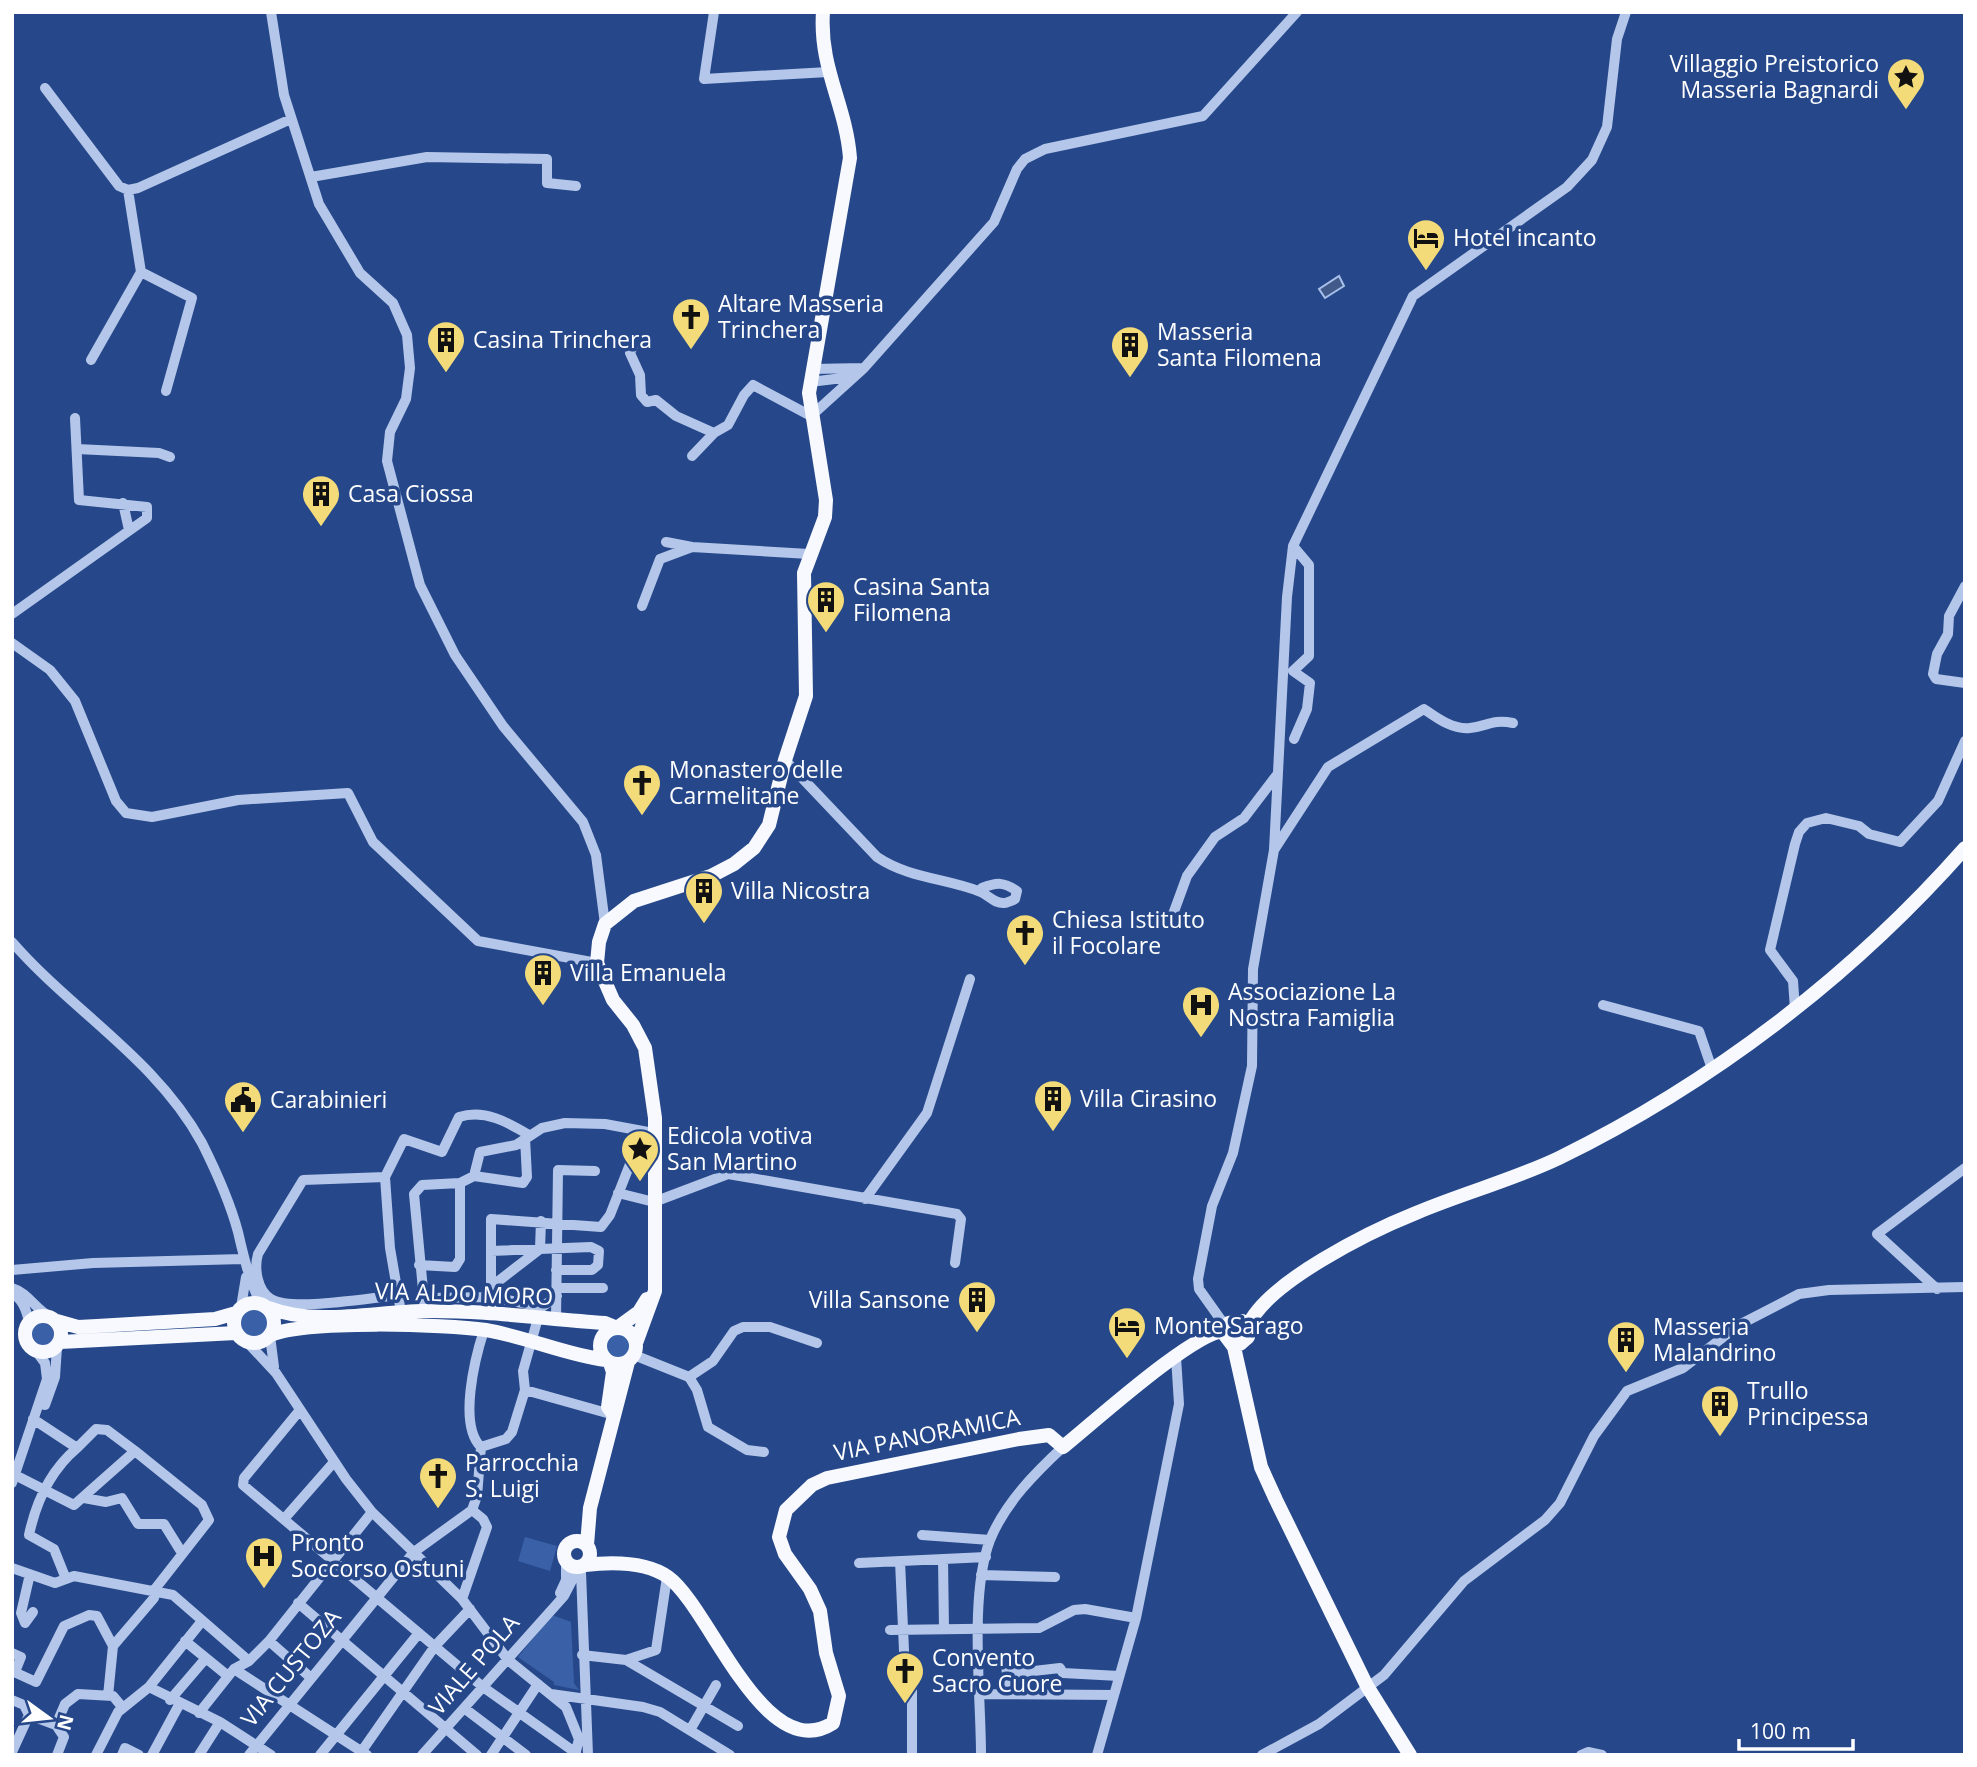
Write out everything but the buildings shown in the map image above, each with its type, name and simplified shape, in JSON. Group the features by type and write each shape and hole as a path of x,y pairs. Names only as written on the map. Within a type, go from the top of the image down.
{"main road":[{"path":"577,1565 589,1557 587,1547 590,1508 614,1415 654,1291 654,1202 649,1132 651,1071 645,1048 633,1025 613,1000 597,963 599,942 606,924 634,901 711,876 754,848 769,825 785,760 806,696 804,573 825,517 826,500 811,416 811,376 850,158 848,134 828,72 821,32 823,12"},
{"path":"1063,1447 1176,1357 1204,1338 1234,1332 1273,1295 1330,1255 1386,1225 1556,1159 1712,1069 1795,1009 1922,897 1965,848"},
{"path":"614,1415 608,1407 613,1373 600,1344 606,1333 639,1312 654,1277"},
{"name":"VIA ALDO MORO","path":"264,1306 298,1317 324,1309 401,1312 425,1304 491,1314 605,1323 617,1328"},
{"path":"12,1345 47,1353 58,1345 242,1337 259,1343 270,1336 274,1318 264,1306 239,1310 215,1319 78,1327 39,1316 22,1327 25,1338 33,1349"},
{"path":"239,1310 242,1337"},
{"path":"54,1320 61,1331 58,1345"},
{"name":"VIA ALDO MORO","path":"270,1336 297,1328 350,1326 484,1330 608,1362"},
{"path":"617,1328 627,1330 633,1353"},
{"path":"1234,1332 1261,1467 1367,1686 1410,1755"},
{"path":"608,1362 633,1353"},
{"name":"VIA PANORAMICA","path":"667,1577 678,1586 764,1714 791,1734 817,1734 833,1723 839,1696 826,1653 820,1611 810,1589 785,1554 779,1537 786,1510 811,1485 842,1474 1049,1435 1063,1447"},
{"path":"590,1508 563,1553 577,1565 622,1564"},
{"path":"570,1542 579,1541 594,1554 622,1564 656,1571 667,1577"}],"street":[{"path":"271,12 284,95 319,204 360,272 393,303 407,335 410,368 406,398 390,432 387,461 420,585 455,655 503,726 583,822 598,866 606,924"},
{"path":"714,12 704,79 828,72"},
{"path":"692,456 714,433 728,425 744,395 753,385 811,416 864,368 994,222 1017,169 1025,159 1045,149 1203,116 1297,12"},
{"path":"1234,1332 1199,1289 1198,1279 1212,1206 1233,1153 1251,1078 1253,969 1273,850 1273,817 1293,546 1413,296 1567,187 1592,160 1607,127 1617,39 1626,12"},
{"path":"45,88 119,186 128,190 138,188 291,119"},
{"path":"311,177 427,157 547,159 547,183 576,186"},
{"path":"92,360 141,272 128,190"},
{"path":"141,272 192,298 166,391"},
{"path":"816,342 831,366"},
{"path":"633,345 629,353 640,375 641,396 647,402 656,400 676,416 714,433"},
{"path":"811,376 831,366 864,368"},
{"path":"811,376 851,377"},
{"path":"12,614 147,517 147,507 79,500 75,418"},
{"path":"77,449 159,453 170,457"},
{"path":"123,503 129,530"},
{"path":"666,542 692,547 809,554"},
{"path":"1293,546 1309,565 1309,656 1293,671 1310,683 1307,709 1294,739"},
{"path":"642,606 660,559 692,547"},
{"path":"1965,586 1948,616 1948,634 1937,654 1933,674 1936,679 1965,683"},
{"path":"12,643 50,670 75,701 116,801 126,813 141,817 162,816 238,800 348,793 373,842 478,941 597,963"},
{"path":"1273,850 1328,767 1424,709 1444,723 1468,728 1495,720 1513,723"},
{"path":"1795,1009 1793,981 1770,950 1799,832 1816,819 1826,818 1859,825 1869,834 1900,842 1938,801 1965,741"},
{"path":"785,760 877,858 908,874 981,892"},
{"path":"1172,917 1187,876 1215,837 1244,818 1276,775"},
{"path":"12,942 31,964 156,1077 201,1142 238,1231 247,1274 264,1306"},
{"path":"865,1199 927,1113 970,979"},
{"path":"1602,1005 1699,1031 1712,1069"},
{"path":"401,1312 401,1295 390,1248 385,1177 404,1139 442,1152 459,1116 470,1113 499,1118 527,1137"},
{"path":"474,1176 480,1152 516,1145 542,1128 565,1124 605,1124 649,1132 618,1193 610,1215 601,1227 541,1221 491,1220 491,1314"},
{"path":"425,1304 414,1194 418,1187 427,1184 460,1183 474,1176 523,1183 527,1177 527,1137"},
{"path":"1937,1289 1877,1234 1965,1168"},
{"path":"556,1320 558,1170 595,1171"},
{"path":"618,1193 654,1202 728,1174 960,1216 955,1263"},
{"name":"VIA ALDO MORO","path":"385,1177 303,1180 258,1254 256,1263 260,1285 271,1300 324,1309 401,1295"},
{"path":"419,1265 449,1269 455,1267 460,1259 460,1183"},
{"path":"492,1292 540,1250 541,1221"},
{"path":"491,1251 591,1247 599,1251 598,1265 592,1270 556,1270"},
{"path":"12,1270 93,1263 243,1259"},
{"path":"239,1310 247,1274"},
{"path":"1262,1755 1319,1724 1395,1664 1464,1581 1545,1520 1560,1503 1594,1436 1627,1391 1683,1367 1739,1325 1799,1294 1829,1290 1965,1287"},
{"name":"VIA ALDO MORO","path":"425,1304 492,1292 542,1307 557,1292 603,1288"},
{"path":"12,1291 25,1294 37,1311 54,1320"},
{"path":"12,1291 28,1312 22,1327"},
{"path":"481,1447 506,1439 512,1432 525,1390 523,1370 538,1318"},
{"path":"689,1377 713,1361 734,1331 743,1327 770,1327 817,1343"},
{"path":"462,1599 467,1592 487,1527 483,1519 472,1510 477,1496 481,1447 471,1434 470,1388 484,1330"},
{"path":"270,1336 276,1373"},
{"path":"242,1337 276,1373 334,1462 372,1512 462,1599 508,1660 566,1707 576,1751"},
{"path":"36,1421 55,1377 58,1345"},
{"path":"33,1349 47,1371 25,1460 15,1477 74,1505 135,1451"},
{"path":"633,1353 689,1377 697,1390 709,1427 747,1450 764,1452"},
{"path":"1097,1755 1136,1618 1179,1404 1176,1357"},
{"path":"525,1390 614,1415"},
{"path":"300,1410 244,1478 243,1485 483,1687 576,1751"},
{"path":"36,1421 76,1448"},
{"path":"65,1579 54,1549 29,1535 44,1490 64,1458 96,1429 107,1430 202,1505 209,1520 155,1590 154,1598 113,1646"},
{"path":"981,1755 981,1575 990,1540 1023,1487 1063,1447"},
{"path":"284,1520 334,1462"},
{"path":"84,1498 106,1502 122,1498 138,1524 164,1524 182,1553"},
{"name":"VIA CUSTOZA","path":"251,1750 414,1552 472,1510"},
{"path":"199,1713 231,1673 249,1661 269,1641 372,1512"},
{"path":"922,1535 990,1540"},
{"path":"859,1563 986,1557"},
{"path":"943,1559 944,1629"},
{"path":"900,1561 905,1673 912,1685 912,1755"},
{"path":"577,1565 588,1755"},
{"name":"VIALE POLA","path":"422,1755 508,1660 556,1602 566,1580 577,1565"},
{"path":"12,1568 55,1583 74,1576 173,1595 249,1661"},
{"path":"30,1574 21,1613 25,1623 33,1612"},
{"path":"981,1575 1055,1577"},
{"path":"626,1660 656,1650 667,1577"},
{"path":"298,1602 444,1730 477,1755"},
{"path":"185,1641 206,1658 362,1754 435,1646 470,1609"},
{"path":"890,1630 1039,1628 1074,1610 1085,1609 1136,1618"},
{"path":"12,1653 21,1657 14,1671 36,1682 64,1626 89,1615 97,1616 113,1646 108,1696"},
{"path":"96,1755 107,1728 123,1708 149,1687 202,1621"},
{"path":"320,1755 419,1633"},
{"path":"269,1641 310,1676"},
{"path":"582,1655 626,1660 738,1726"},
{"path":"152,1755 175,1702 206,1658"},
{"path":"1009,1693 1007,1670 1060,1668 1063,1673 1119,1676"},
{"path":"491,1755 538,1684"},
{"path":"690,1730 716,1685"},
{"path":"149,1687 219,1722 251,1750 271,1755"},
{"path":"57,1725 65,1704 78,1694 113,1696 123,1708"},
{"path":"550,1694 643,1707 660,1712 730,1755"},
{"path":"980,1694 1114,1695"},
{"path":"12,1700 24,1705 29,1715 57,1725 64,1737 57,1755"},
{"path":"464,1708 526,1755"},
{"path":"13,1754 29,1715"},
{"path":"199,1755 219,1722"},
{"path":"122,1755 125,1748 139,1755"},
{"path":"1581,1755 1588,1752 1602,1755"}],"shaded area":[{"path":"1339,276 1344,286 1325,298 1319,289"},
{"path":"254,1308 264,1312 268,1322 264,1332 254,1336 244,1332 240,1322 244,1312"},
{"path":"42,1323 53,1330 54,1335 47,1346 42,1347 31,1340 30,1335 37,1324"},
{"path":"618,1334 626,1338 630,1346 626,1354 618,1358 610,1354 606,1346 610,1338"},
{"path":"525,1537 557,1546 550,1571 518,1561"},
{"path":"552,1615 571,1622 574,1683 579,1690 554,1685 554,1682 518,1657"}],"place":[{"name":"Villaggio Preistorico Masseria Bagnardi","path":"1906,111"},
{"name":"Hotel incanto","path":"1426,272"},
{"name":"Altare Masseria Trinchera","path":"691,351"},
{"name":"Casina Trinchera","path":"446,374"},
{"name":"Masseria Santa Filomena","path":"1130,379"},
{"name":"Casa Ciossa","path":"321,528"},
{"name":"Casina Santa Filomena","path":"826,634"},
{"name":"Monastero delle Carmelitane","path":"642,817"},
{"name":"Villa Nicostra","path":"704,925"},
{"name":"Chiesa Istituto il Focolare","path":"1025,967"},
{"name":"Villa Emanuela","path":"543,1007"},
{"name":"Associazione La Nostra Famiglia","path":"1201,1039"},
{"name":"Villa Cirasino","path":"1053,1133"},
{"name":"Carabinieri","path":"243,1134"},
{"name":"Edicola votiva San Martino","path":"640,1183"},
{"name":"Villa Sansone","path":"977,1334"},
{"name":"Monte Sarago","path":"1127,1360"},
{"name":"Masseria Malandrino","path":"1626,1374"},
{"name":"Trullo Principessa","path":"1720,1438"},
{"name":"Parrocchia S. Luigi","path":"438,1510"},
{"name":"Pronto Soccorso Ostuni","path":"264,1590"},
{"name":"Convento Sacro Cuore","path":"905,1705"}]}
